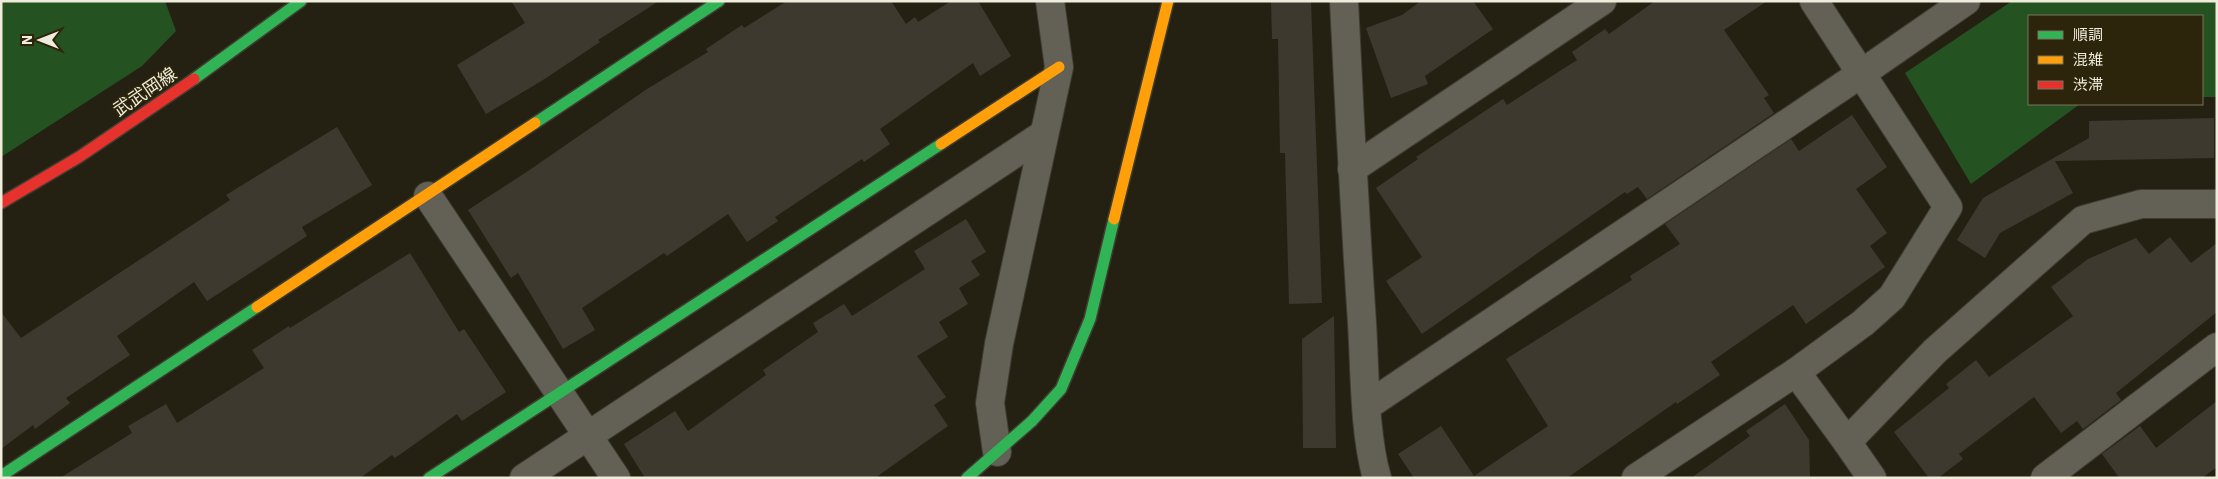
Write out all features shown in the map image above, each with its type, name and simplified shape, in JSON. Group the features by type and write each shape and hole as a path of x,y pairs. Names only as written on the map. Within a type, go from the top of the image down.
{"street":[{"name":"武武岡線","path":"1,203 81,155 169,98 301,1"},
{"path":"1,476 428,196 719,1"},
{"path":"997,452 990,403 991,393 999,344 1059,67 1050,1"},
{"path":"967,478 1032,420 1061,389 1090,319 1168,1"},
{"path":"1344,1 1352,169 1367,406 1372,463 1377,478"},
{"path":"1352,169 1602,1"},
{"path":"1636,478 1796,372 1863,323 1892,296 1948,207 1814,1"},
{"path":"1367,406 1862,74 1966,1"},
{"path":"429,478 558,392 1059,67"},
{"path":"524,478 1044,134"},
{"path":"428,196 616,478"},
{"path":"1847,442 1935,351 2083,220 2141,204 2217,204"},
{"path":"2045,478 2217,347"},
{"path":"1796,372 1872,478"}],"green space":[{"path":"1,1 165,1 176,31 142,66 1,157"},
{"path":"2012,1 2217,1 2217,97 2203,97 2203,15 2028,15 2028,105 2079,105 1971,184 1905,73"}],"building":[{"path":"511,1 659,1 598,40 600,42 543,80 486,114 457,65 525,23"},
{"path":"787,1 891,1 906,24 915,17 918,22 951,1 978,1 1011,56 980,76 973,63 880,129 890,144 864,162 862,159 775,217 778,221 747,242 728,214 667,256 664,253 582,308 595,330 563,349 518,273 511,278 468,210 647,89 708,52 706,49 742,25 744,28"},
{"path":"1271,1 1311,1 1322,303 1289,304 1285,153 1280,153 1278,39 1272,39"},
{"path":"1421,1 1473,1 1493,29 1425,76 1428,84 1391,98 1366,28 1402,15"},
{"path":"1655,1 1767,1 1724,30 1769,95 1764,98 1774,113 1647,199 1638,187 1627,194 1625,192 1422,334 1386,281 1422,257 1376,188 1418,159 1416,157 1503,99 1507,105 1577,60 1572,52 1605,29 1609,34"},
{"path":"1852,115 1887,167 1856,189 1887,233 1870,246 1885,267 1806,324 1793,305 1711,362 1720,375 1677,404 1676,402 1567,478 1414,478 1398,454 1441,426 1474,476 1548,426 1506,359 1632,280 1630,276 1680,244 1665,224 1791,139 1799,151"},
{"path":"2214,118 2214,158 2055,161 2073,193 2000,233 1985,258 1957,240 1983,198 2089,138 2089,121"},
{"path":"337,127 372,185 302,227 307,236 207,301 194,282 117,336 130,355 66,398 70,403 35,429 33,425 1,449 1,312 21,338 230,200 226,195"},
{"path":"966,219 986,252 971,261 980,275 959,288 968,304 939,322 948,337 917,356 946,397 934,405 948,426 875,478 645,478 624,444 675,411 688,431 766,375 763,370 818,332 813,323 844,304 852,316 925,269 914,251"},
{"path":"2170,237 2191,263 2217,243 2217,312 2116,393 2121,400 2083,429 2077,421 2061,433 2034,397 1959,454 1963,459 1938,478 1929,478 1894,432 1949,388 1946,384 1976,360 1989,377 2073,316 2051,287 2088,259 2136,238 2149,254"},
{"path":"410,253 459,332 464,329 506,392 462,421 457,414 395,458 392,455 360,478 60,478 132,433 128,426 166,404 177,423 264,368 252,350"},
{"path":"1334,316 1336,448 1303,448 1302,339"},
{"path":"2217,401 2217,467 2202,478 2116,478 2118,476 2102,454 2140,426 2156,448"},
{"path":"1785,404 1809,440 1810,478 1691,478 1750,436 1746,431"}],"traffic: fast":[{"path":"194,79 301,1"},
{"path":"535,123 719,1"},
{"path":"429,478 941,144"},
{"path":"967,478 1032,421 1061,389 1090,319 1114,219"},
{"path":"1,476 257,307"}],"traffic: slow":[{"path":"1114,219 1168,1"},
{"path":"941,144 1059,67"},
{"path":"257,307 535,123"}],"traffic: jam":[{"path":"1,203 79,157 194,79"}]}
